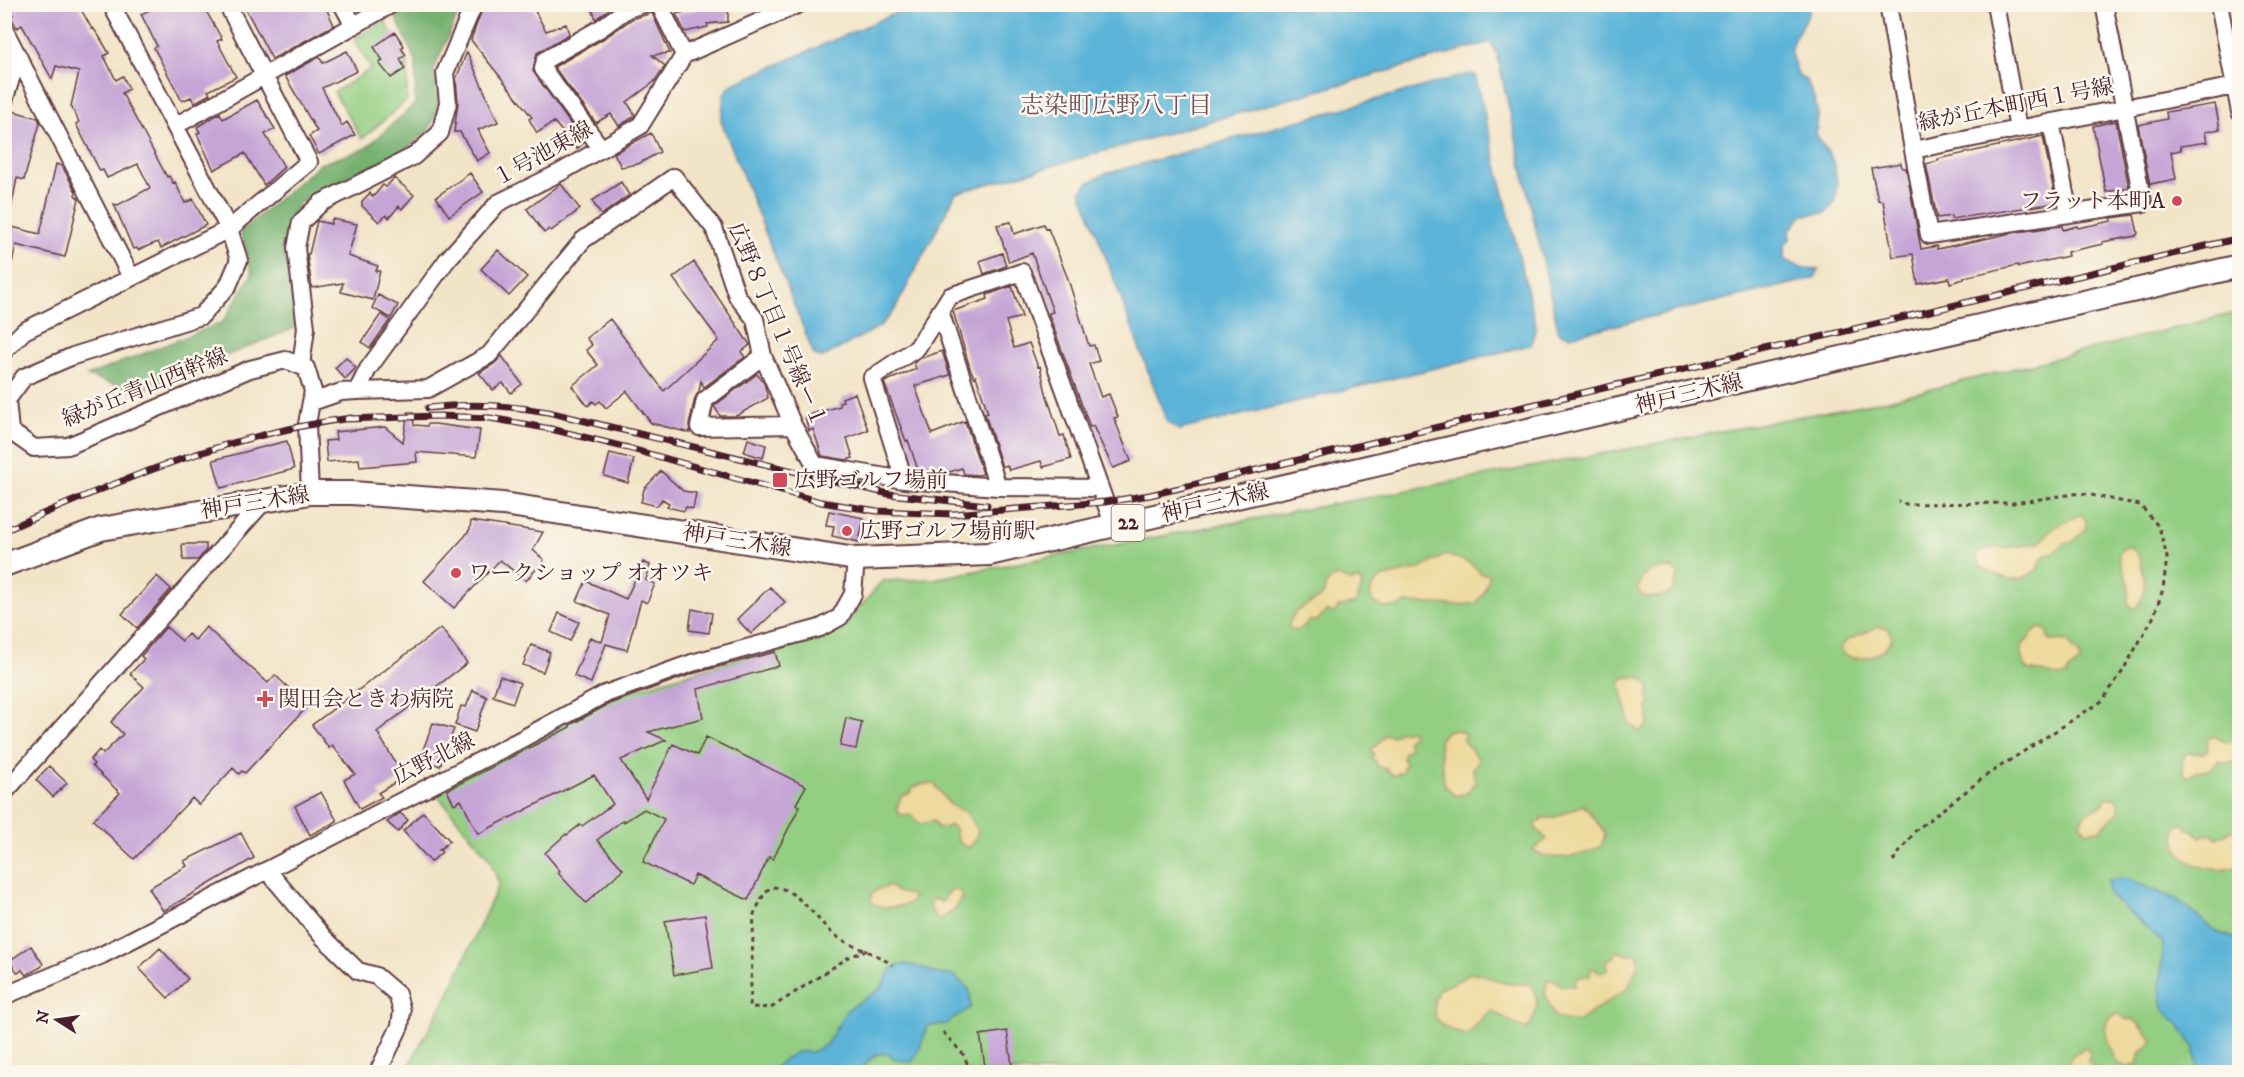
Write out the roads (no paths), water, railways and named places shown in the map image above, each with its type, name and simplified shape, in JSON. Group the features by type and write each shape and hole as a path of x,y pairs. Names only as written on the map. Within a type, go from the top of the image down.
{"main road":[{"name":"神戸三木線","path":"4,565 101,529 310,493 352,493 503,504 856,559 989,554 2240,266"}],"street":[{"name":"緑が丘青山西幹線","path":"111,4 228,229 239,260 228,286 201,316 73,356 24,377 7,400 10,431 34,448 68,446 250,369 286,360 301,366"},
{"path":"4,351 24,331 228,229 309,162 227,4"},
{"path":"342,4 354,26"},
{"path":"175,126 392,4"},
{"path":"310,493 307,424 313,391 306,368 301,366 306,328 296,248 301,222 321,202 414,156 440,133 448,103 445,73 474,4"},
{"path":"601,148 543,69 545,60 601,28 627,9 643,4"},
{"path":"659,4 684,55 799,4"},
{"name":"緑が丘本町西１号線","path":"1888,4 1913,150 2235,86"},
{"path":"1995,4 2018,129"},
{"path":"1913,150 1929,235 2143,203 2104,4"},
{"path":"2219,4 2235,56 2235,86 2240,112"},
{"path":"4,29 131,277"},
{"name":"１号池東線","path":"357,391 368,369 447,260 498,203 561,172 640,126 684,55"},
{"path":"4,101 18,56"},
{"path":"2051,122 2069,214"},
{"name":"広野８丁目１号線ー１","path":"357,391 428,389 489,355 583,240 674,177 714,228 737,296 755,319 763,356 793,424 815,465 904,480 999,487 1101,488"},
{"path":"904,480 872,378 917,348 950,296 1022,272 1114,526"},
{"path":"940,311 999,487"},
{"path":"763,356 705,400 699,427 793,424"},
{"path":"312,402 341,392 357,391"},
{"path":"4,793 265,501"},
{"name":"広野北線","path":"4,996 102,955 605,694 692,663 820,628 840,617 853,594 856,559"},
{"path":"267,870 323,937 358,971 376,976 397,994 402,1011 400,1026 378,1072"}],"water":[{"path":"916,4 1810,5 1807,17 1793,41 1791,54 1799,77 1806,80 1815,100 1818,115 1816,134 1834,162 1837,184 1835,202 1826,213 1803,215 1789,231 1790,239 1784,246 1784,259 1801,268 1819,269 1815,278 1807,280 1570,336 1559,333 1497,54 1491,42 956,193 894,311 879,327 822,358 814,355 721,121 724,94 731,85"},
{"path":"1469,74 1475,75 1536,326 1531,345 1179,430 1167,422 1081,191 1089,182 1105,174"},
{"path":"2125,878 2178,900 2217,932 2239,940 2239,1072 2199,1072 2194,1048 2180,1026 2163,1008 2160,989 2163,942 2108,894 2108,880"},
{"path":"906,964 924,968 933,973 954,976 969,989 971,1007 946,1024 928,1026 912,1062 896,1060 888,1054 877,1054 856,1072 771,1072 796,1052 811,1052 826,1045 847,1010 880,989 892,969"}],"railway":[{"path":"345,419 439,416 490,418 551,429 628,448 821,502 877,511 953,514 1105,502 1150,495 2240,238"},
{"path":"428,408 488,406 548,412 889,494 987,505"},
{"path":"4,531 88,494 174,462 261,435 351,418"}],"place":[{"name":"フラット本町A","path":"2177,201"},
{"name":"広野ゴルフ場前","path":"780,480"},
{"name":"広野ゴルフ場前駅","path":"847,531"},
{"name":"ワークショップ オオツキ","path":"456,573"},
{"name":"関田会ときわ病院","path":"265,699"}],"district":[{"name":"志染町広野八丁目","path":"1116,106"}]}
